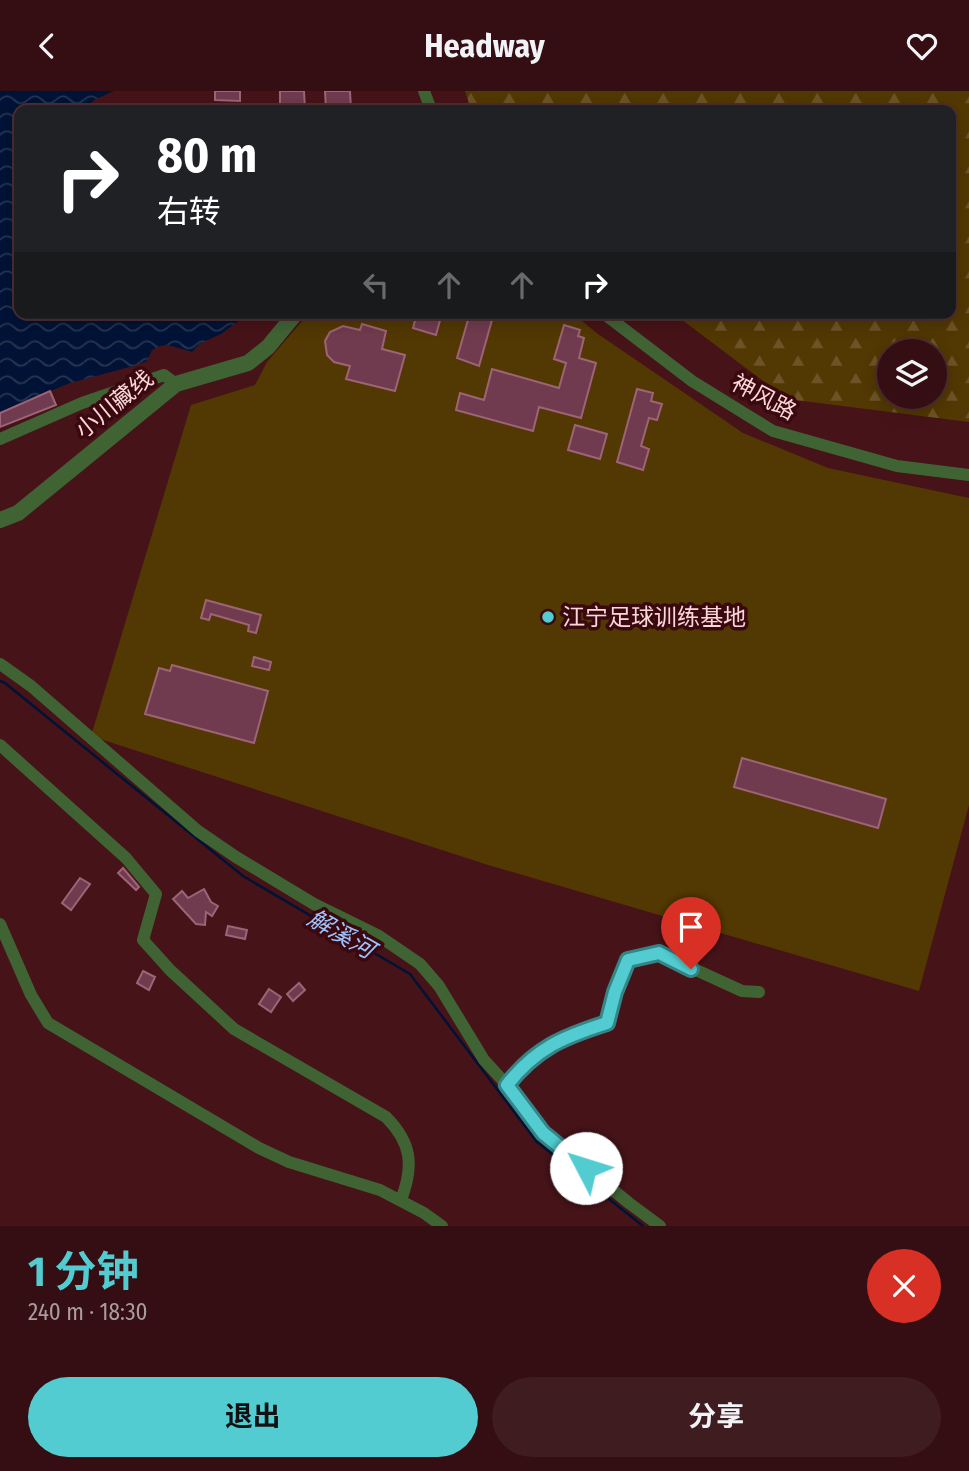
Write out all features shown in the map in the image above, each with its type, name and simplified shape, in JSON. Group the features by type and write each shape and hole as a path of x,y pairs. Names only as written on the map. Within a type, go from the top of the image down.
{"street":[{"name":"小川藏线","path":"0,520 18,513 176,384 248,363 268,347 291,319"},
{"name":"神风路","path":"611,319 692,381 773,431 897,466 969,475"},
{"path":"0,439 82,403 164,375 176,384"},
{"path":"0,664 31,686 198,831 314,904 379,936 420,964 439,986 484,1060 507,1085 543,1133 660,1226"},
{"path":"0,745 126,858 156,894 143,940 170,970 234,1029 386,1117 401,1132 408,1155 408,1181 401,1200"},
{"path":"0,924 31,995 48,1023 259,1148 289,1162 380,1190 424,1213 442,1226"},
{"path":"507,1085 524,1063 547,1047 607,1023 615,992 628,960 659,953 742,992 759,992"}],"green space":[{"path":"465,91 969,91 969,422 787,399 681,319 956,319 956,105 469,105"},
{"name":"江宁足球训练基地","path":"304,319 579,319 743,433 828,468 969,498 969,805 919,991 488,865 91,736 191,405 255,385 267,362"}],"water":[{"path":"0,91 114,91 94,100 90,105 14,105 14,319 241,319 221,334 199,344 192,352 168,345 160,346 152,350 147,361 70,383 0,412"}],"building":[{"path":"215,91 240,91 240,101 215,100"},
{"path":"280,91 304,91 305,105 280,105"},
{"path":"325,91 350,91 351,105 326,105"},
{"path":"415,319 440,319 436,335 413,328"},
{"path":"468,319 492,319 479,366 457,358"},
{"path":"362,324 386,331 382,349 405,355 395,391 346,379 350,366 334,362 327,355 325,341 330,332 343,326 360,330"},
{"path":"564,325 580,330 578,336 584,338 579,358 596,363 581,418 539,407 533,431 456,410 460,393 484,400 492,369 559,388 566,363 554,359"},
{"path":"637,389 653,393 651,401 662,404 657,420 649,418 641,446 649,449 643,470 617,462"},
{"path":"50,391 56,405 0,427 0,413"},
{"path":"575,425 607,434 600,459 568,450"},
{"path":"206,600 261,615 256,633 248,631 249,625 211,614 209,620 201,618"},
{"path":"254,657 271,662 269,670 252,666"},
{"path":"172,665 268,691 254,743 145,714 159,668 170,671"},
{"path":"742,758 886,799 878,828 734,787"},
{"path":"123,868 139,887 136,890 118,873"},
{"path":"80,878 90,884 71,910 62,903"},
{"path":"204,889 211,902 218,906 212,916 206,912 205,925 196,924 173,899 182,891 188,898"},
{"path":"228,926 247,930 245,939 226,935"},
{"path":"143,971 155,977 149,990 137,983"},
{"path":"299,983 305,990 293,1001 287,994"},
{"path":"269,989 281,997 271,1012 259,1004"}],"waterway":[{"name":"解溪河","path":"0,681 243,876 410,974 537,1142 643,1226"}],"place":[{"name":"江宁足球训练基地","path":"548,617"}],"route":[{"path":"586,1168 543,1133 507,1085 524,1063 547,1047 607,1023 615,992 628,960 659,953 691,969"}]}
